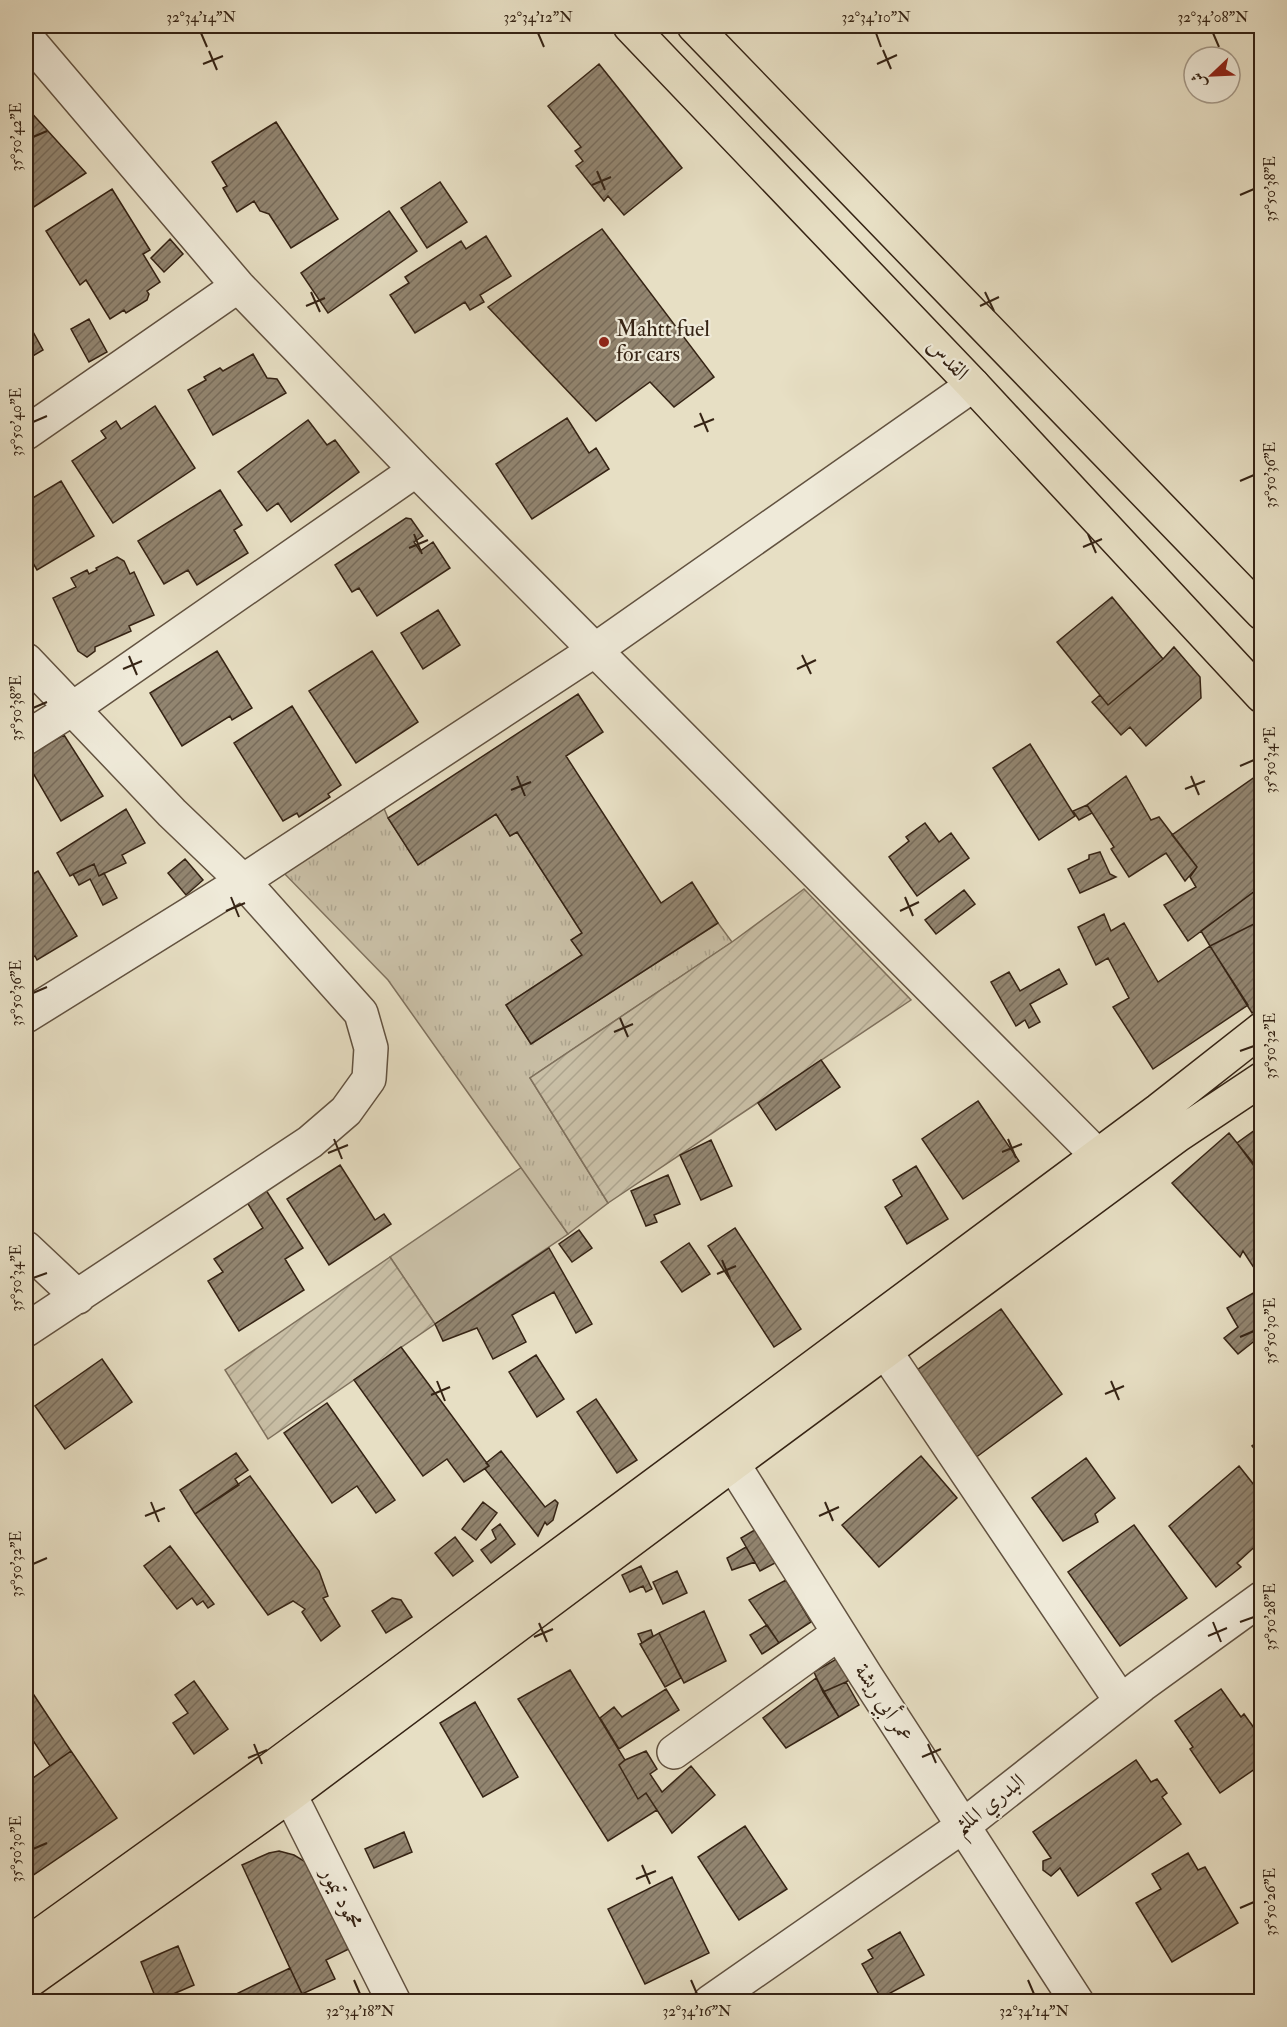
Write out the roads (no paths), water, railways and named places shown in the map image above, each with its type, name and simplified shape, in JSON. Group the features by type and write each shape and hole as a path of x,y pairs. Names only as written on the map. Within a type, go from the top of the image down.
{"main road":[{"name":"القدس","path":"630,26 973,385 1262,696"},
{"path":"693,26 1262,613"},
{"path":"26,1945 291,1754 1160,1110 1262,1029"},
{"path":"26,1983 290,1795 885,1351 1178,1136 1262,1079"}],"street":[{"path":"26,37 238,286 416,470 1097,1155"},
{"path":"26,433 238,286"},
{"path":"26,1016 243,881 595,650 973,385"},
{"path":"26,738 72,709 416,470"},
{"path":"26,660 172,813 243,881 361,1013 371,1048 369,1079 346,1111 310,1142 26,1330"},
{"path":"26,1248 78,1297"},
{"path":"885,1351 1121,1701"},
{"name":"عمر أبي ريشة","path":"733,1464 839,1633 1077,2001"},
{"name":"البدري الملثم","path":"710,2001 963,1826 1121,1701 1262,1598"},
{"path":"674,1752 839,1633"},
{"name":"محمود تيمور","path":"290,1795 394,2001"}],"place":[{"name":"Mahtt fuel for cars","path":"604,342"}]}
